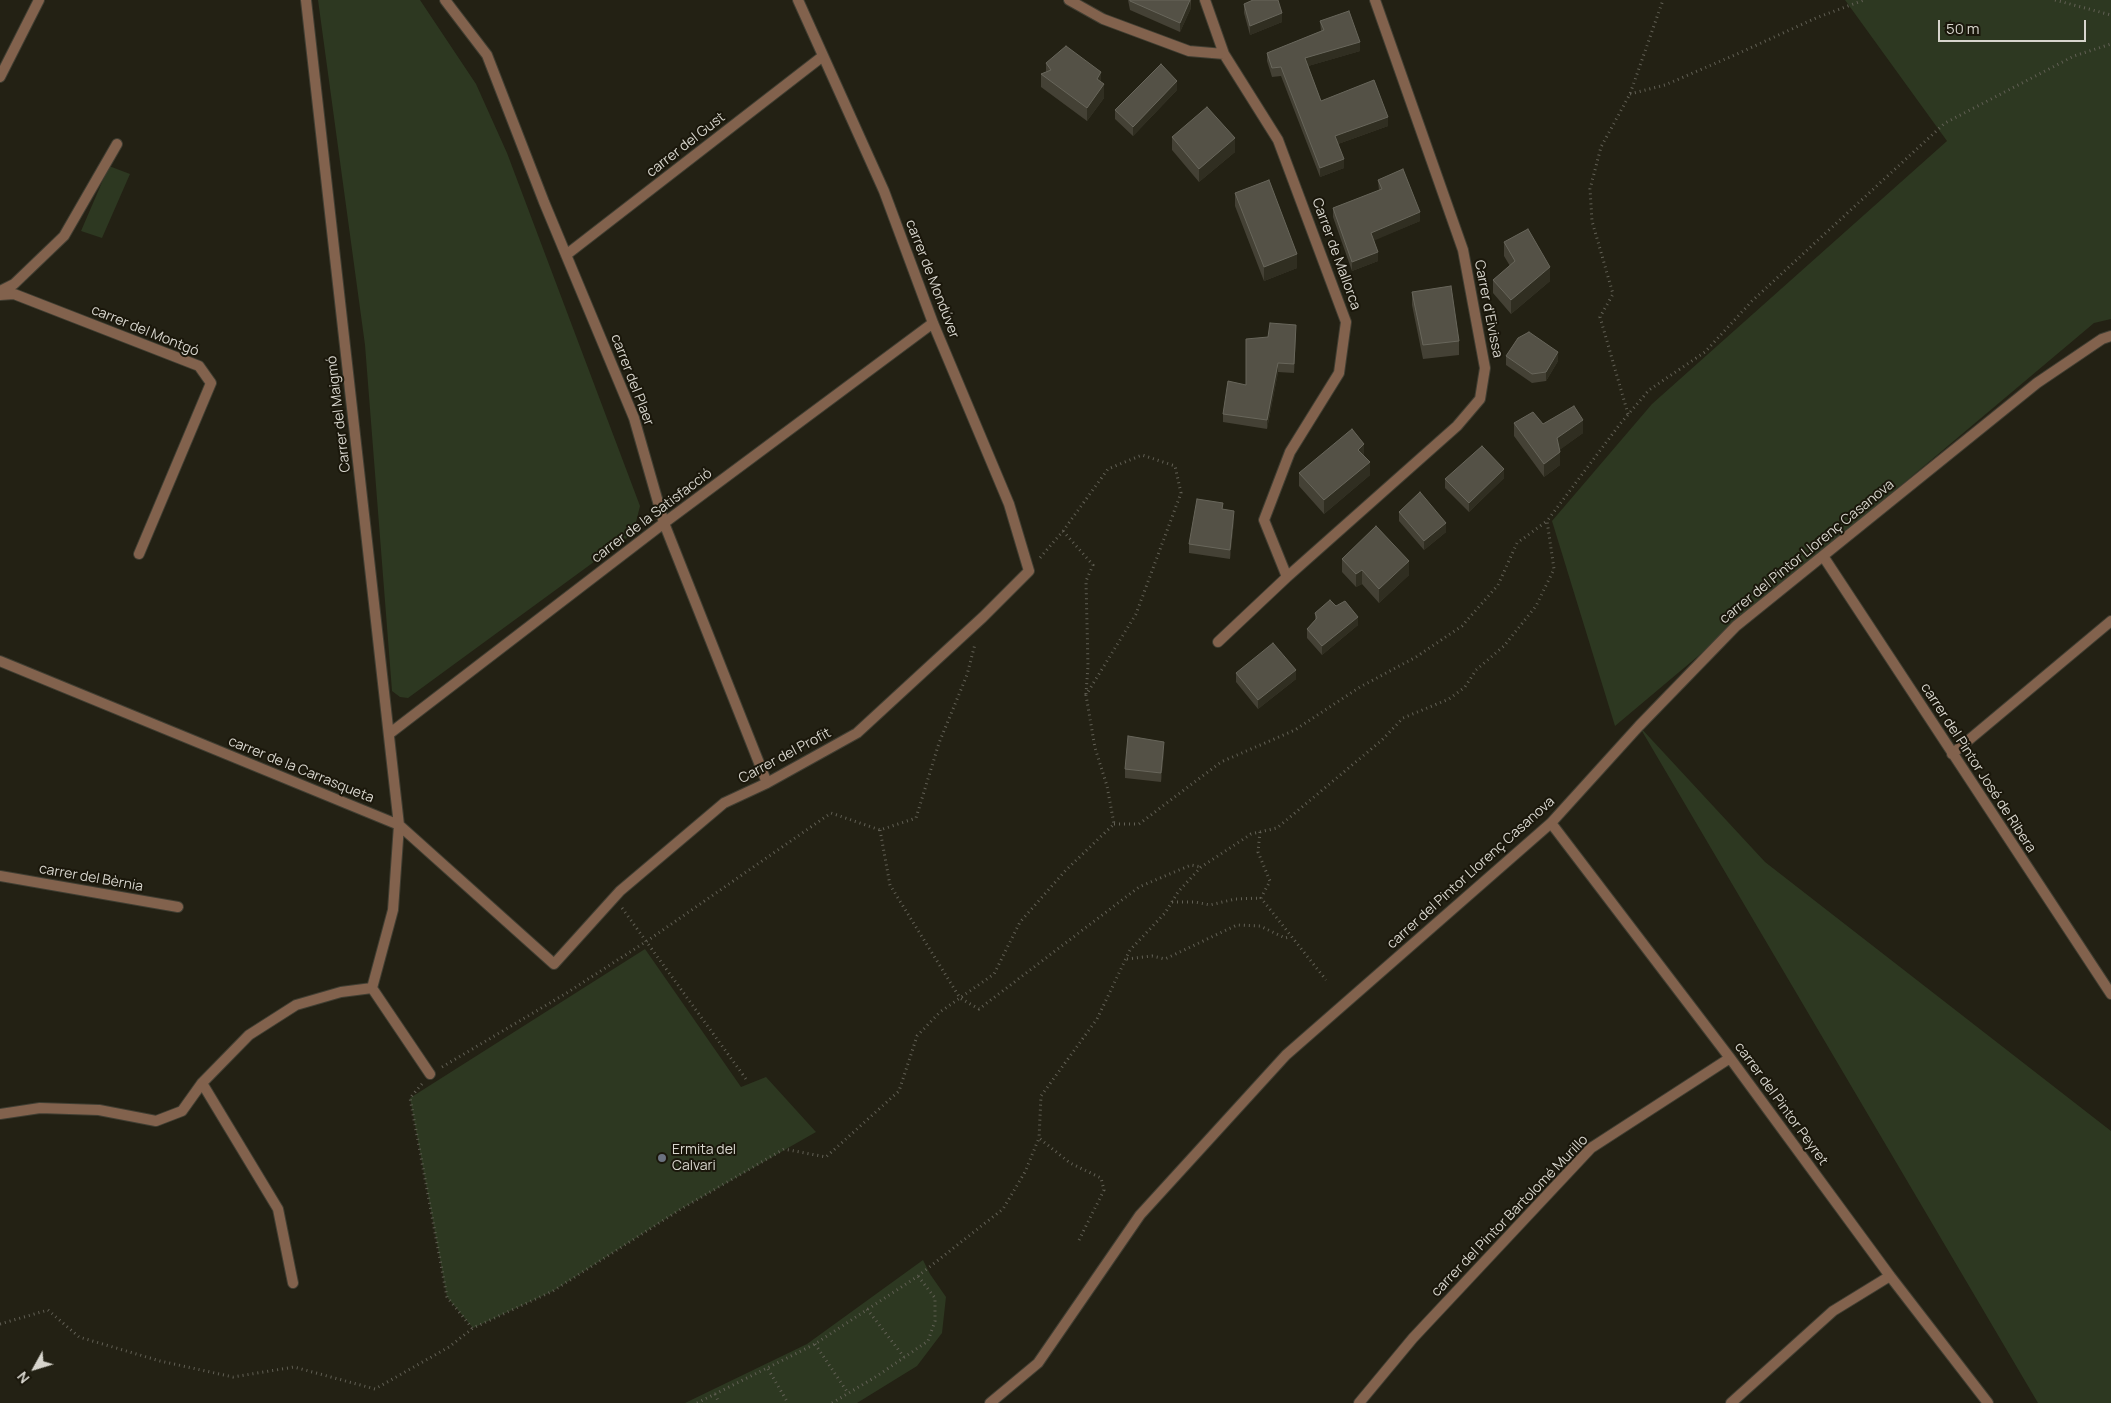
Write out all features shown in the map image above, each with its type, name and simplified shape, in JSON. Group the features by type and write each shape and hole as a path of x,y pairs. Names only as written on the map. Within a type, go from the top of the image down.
{"street":[{"path":"1,70 39,0"},
{"name":"Carrer del Maigmó","path":"306,0 399,825 393,910 372,988"},
{"name":"carrer del Plaer","path":"445,0 487,55 566,255 634,418 664,523 767,783"},
{"name":"carrer de Mondúver","path":"798,0 884,191 933,323 1009,504 1029,571"},
{"path":"1069,0 1103,19 1189,52 1224,54"},
{"name":"Carrer de Mallorca","path":"1206,0 1224,54 1278,140 1346,322 1339,373 1290,452 1264,520 1286,577"},
{"name":"Carrer d'Eivissa","path":"1218,642 1286,577 1457,426 1480,399 1485,368 1463,250 1375,0"},
{"name":"carrer del Gust","path":"566,255 824,56"},
{"path":"0,291 14,284 64,236 117,144"},
{"name":"carrer del Montgó","path":"0,296 14,294 199,366 211,383 139,554"},
{"name":"carrer de la Satisfacció","path":"390,734 664,523 933,323"},
{"name":"carrer del Pintor Llorenç Casanova","path":"990,1403 1038,1363 1140,1215 1286,1055 1551,823 1639,726 1736,626 2037,383 2102,339 2111,336"},
{"name":"carrer del Pintor José de Ribera","path":"1823,556 2111,994"},
{"name":"Carrer del Profit","path":"554,964 614,897 724,803 767,783 857,733 983,617 1029,571"},
{"path":"1952,754 2111,621"},
{"name":"carrer de la Carrasqueta","path":"0,662 399,825 554,964"},
{"name":"carrer del Pintor Peyret","path":"1551,823 1730,1058 1890,1276 1988,1403"},
{"name":"carrer del Bèrnia","path":"0,876 178,907"},
{"path":"0,1114 40,1108 99,1110 156,1121 182,1111 202,1083 249,1035 296,1005 341,992 372,988 430,1074"},
{"name":"carrer del Pintor Bartolomé Murillo","path":"1359,1403 1413,1338 1591,1148 1730,1058"},
{"path":"202,1083 278,1209 293,1283"},
{"path":"1731,1403 1833,1311 1890,1276"}],"path":[{"path":"1628,415 1600,317 1613,294 1592,221 1590,189 1601,147 1630,94 1663,0"},
{"path":"1630,94 1665,85 1816,18 1864,0"},
{"path":"2055,0 2111,15"},
{"path":"0,1324 48,1310 79,1337 160,1361 233,1377 294,1367 375,1389 449,1347 472,1328 553,1291 681,1208 784,1149 826,1157 899,1091 917,1036 940,1012 994,974 1020,922 1066,870 1114,824 1138,824 1221,762 1295,730 1360,687 1416,657 1462,626 1498,585 1517,543 1547,521 1628,415 1650,390 1705,352 1752,301 1945,123 2074,56 2111,44"},
{"path":"1029,571 1063,531 1108,469 1142,455 1175,466 1181,493 1136,614 1086,695"},
{"path":"697,1403 815,1344 918,1276 1004,1209 1025,1172 1039,1138 1041,1096 1097,1019 1130,950 1165,913 1201,866 1250,834 1278,828 1382,740 1403,718 1448,699 1465,687 1476,670 1504,646 1536,606 1554,568 1547,521"},
{"path":"1063,531 1093,565 1086,581 1088,666 1086,695 1095,748 1107,786 1114,824"},
{"path":"472,1328 447,1297 410,1098 430,1074 566,994 647,941 831,814 880,830 916,818 939,743 967,675 983,617"},
{"path":"880,830 890,885 960,998 979,1009 1140,887 1191,866 1201,866"},
{"path":"1260,832 1258,852 1270,881 1261,898"},
{"path":"614,897 746,1079"},
{"path":"1172,902 1195,902 1210,905 1235,899 1261,898"},
{"path":"1261,898 1290,937 1326,980"},
{"path":"1126,959 1152,956 1165,959 1237,925 1260,926 1285,938 1290,937"},
{"path":"1039,1138 1070,1163 1101,1178 1104,1190 1079,1240"},
{"path":"832,1403 928,1341 935,1321 935,1298 918,1276"},
{"path":"867,1310 904,1357"},
{"path":"815,1344 848,1393"},
{"path":"768,1369 788,1403"},
{"path":"715,1394 719,1403"}],"green space":[{"path":"318,0 420,0 476,84 507,153 640,506 636,522 628,537 408,698 400,697 392,691 365,345"},
{"path":"1845,0 2111,0 2111,319 2094,323 1615,726 1552,521 1652,404 1947,141"},
{"path":"109,166 130,174 102,238 81,231"},
{"path":"1639,726 1765,862 2111,1131 2111,1403 2038,1403"},
{"path":"645,949 741,1087 766,1077 816,1132 681,1209 553,1291 473,1328 447,1297 410,1098"},
{"path":"923,1260 946,1297 942,1333 917,1366 857,1403 685,1403 807,1344"}],"building":[{"path":"1130,0 1190,0 1180,23"},
{"path":"1253,0 1278,0 1282,13 1250,26 1244,4"},
{"path":"1349,11 1360,42 1305,58 1321,101 1374,80 1388,117 1335,136 1344,159 1320,168 1281,67 1272,68 1267,53 1324,30 1320,21"},
{"path":"1066,46 1101,72 1097,79 1104,84 1087,108 1041,74 1051,70 1046,63"},
{"path":"1161,64 1177,81 1133,127 1115,110"},
{"path":"1207,107 1235,138 1199,169 1172,137"},
{"path":"1403,169 1420,212 1371,233 1378,252 1352,262 1333,208 1382,189 1378,180"},
{"path":"1269,180 1297,254 1264,267 1235,193"},
{"path":"1528,229 1550,267 1511,300 1493,280 1515,261 1504,242"},
{"path":"1451,286 1459,341 1423,345 1412,292"},
{"path":"1270,323 1296,325 1294,364 1278,363 1267,420 1223,414 1228,381 1246,385 1246,339 1268,337"},
{"path":"1529,332 1558,352 1546,372 1532,374 1506,356 1518,338"},
{"path":"1574,406 1583,420 1557,438 1560,452 1544,464 1514,423 1533,412 1543,424"},
{"path":"1352,429 1364,444 1358,450 1370,462 1324,500 1299,473"},
{"path":"1482,446 1504,469 1469,503 1445,479"},
{"path":"1420,492 1446,523 1424,541 1399,512"},
{"path":"1197,499 1223,503 1222,509 1234,511 1230,550 1189,544"},
{"path":"1376,526 1409,561 1379,589 1362,570 1356,574 1342,559"},
{"path":"1330,600 1336,606 1345,601 1358,617 1322,646 1307,629 1317,618 1315,613"},
{"path":"1273,643 1296,670 1258,700 1236,673"},
{"path":"1128,736 1164,742 1161,773 1125,769"}],"place":[{"name":"Ermita del Calvari","path":"662,1158"}]}
